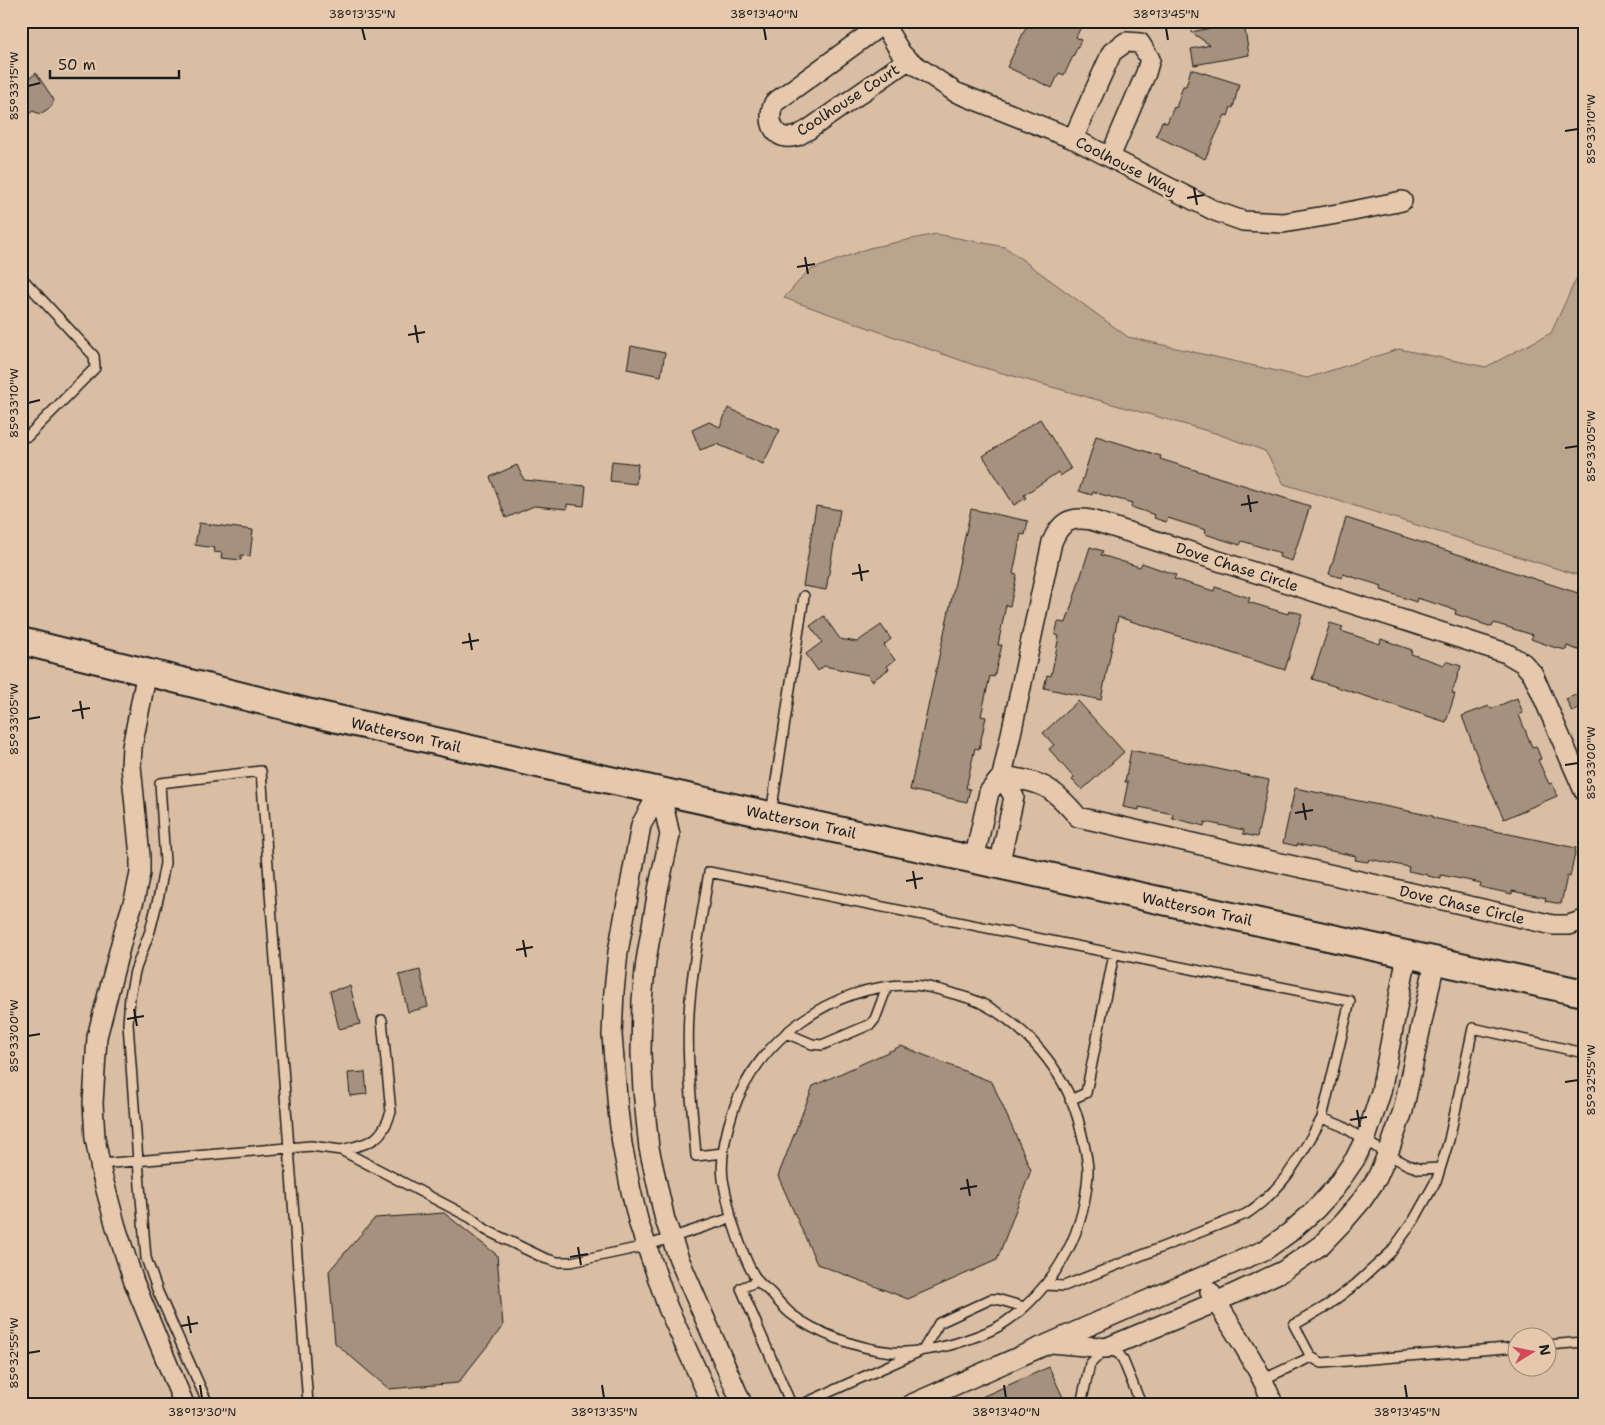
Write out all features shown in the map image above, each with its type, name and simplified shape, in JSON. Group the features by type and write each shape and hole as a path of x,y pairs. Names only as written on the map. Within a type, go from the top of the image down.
{"main road":[{"name":"Watterson Trail","path":"21,640 311,713 770,816 1584,993"}],"street":[{"name":"Coolhouse Way","path":"884,22 901,53 908,60 955,92 1073,138 1214,211 1243,221 1283,223 1402,201"},
{"name":"Coolhouse Court","path":"884,22 783,95 774,104 770,113 771,124 776,133 796,136 808,130 908,60"},
{"path":"1073,138 1112,52 1126,42 1140,43 1150,59 1146,73 1110,157"},
{"name":"Dove Chase Circle","path":"974,860 989,792 1002,776 1052,542 1058,528 1067,521 1079,518 1091,520 1506,653 1523,663 1533,674 1584,791"},
{"path":"147,672 132,747 131,766 140,873 136,897 125,928 97,1037 93,1103 95,1138 116,1227 134,1282 184,1404"},
{"path":"999,866 1014,797 1002,776"},
{"name":"Dove Chase Circle","path":"1002,776 1030,780 1043,785 1058,794 1078,817 1552,925 1569,925 1584,920"},
{"path":"660,791 670,834 658,890 646,962 642,1000 641,1053 649,1148 665,1220 679,1259 742,1404"},
{"path":"660,791 641,825 618,952 612,1035 618,1110 631,1191 646,1246 668,1308 712,1404"},
{"path":"912,1404 1265,1250 1315,1210 1335,1188 1355,1159 1365,1140 1380,1092 1407,955"},
{"path":"1051,1343 1106,1348 1216,1302 1283,1271 1321,1244 1362,1200 1377,1178 1387,1154 1403,1111 1435,961"},
{"path":"1201,1278 1262,1380 1273,1404"},
{"path":"1106,1348 1120,1323 1143,1302"}],"lane":[{"path":"21,277 94,356 95,368 28,436 21,438"},
{"path":"770,816 804,596"},
{"path":"208,1404 158,1292 146,1258 128,1024 130,996 135,971 150,931 165,863 160,783 261,771 308,1404"},
{"path":"723,1153 696,1156 690,1091 690,1001 697,940 709,872 1350,1001 1322,1118 1299,1160 1262,1203 1246,1214 1064,1286 1046,1284"},
{"path":"1070,1100 1086,1093 1114,954"},
{"path":"908,985 930,987 979,1002 1012,1022 1042,1052 1064,1085 1077,1116 1086,1152 1088,1171 1084,1206 1077,1233 1065,1258 1046,1284 1024,1307 1007,1322 984,1334 956,1344 923,1350 893,1352 857,1345 820,1331 791,1314 758,1281 744,1254 732,1218 723,1178 723,1153 727,1129 739,1094 757,1063 774,1043 795,1024 828,1005 856,993 888,987 908,985"},
{"path":"786,1033 812,1044 822,1045 871,1024 875,1019 888,987"},
{"path":"341,1150 369,1143 381,1134 391,1112 382,1020"},
{"path":"1508,1348 1322,1362 1311,1357 1294,1326 1328,1305 1356,1284 1390,1252 1414,1220 1437,1179 1449,1140 1473,1028 1584,1053"},
{"path":"1322,1118 1342,1126 1408,1166 1420,1169 1440,1168"},
{"path":"100,1164 311,1146 341,1150 471,1218 486,1230 544,1258 557,1262 571,1262 646,1246 732,1218"},
{"path":"758,1281 741,1288 791,1404"},
{"path":"803,1404 923,1350 938,1323 991,1300 997,1299 1024,1307"},
{"path":"1558,1344 1584,1342"},
{"path":"1081,1404 1090,1364 1106,1348 1119,1354 1123,1360 1141,1404"},
{"path":"1262,1380 1311,1357"}],"shaded area":[{"path":"936,234 1005,247 1128,337 1307,378 1399,349 1486,367 1551,333 1584,262 1584,577 1284,484 1265,451 1215,433 974,365 784,298 808,271 869,248"}],"building":[{"path":"1029,21 1084,21 1076,37 1081,40 1064,75 1059,73 1052,88 1007,67"},
{"path":"1242,22 1249,55 1194,65 1191,49 1210,45 1191,32"},
{"path":"1191,69 1239,84 1233,108 1231,107 1228,116 1225,115 1205,159 1156,136 1162,121 1167,123 1174,107 1176,108"},
{"path":"36,73 54,100 51,107 40,114 33,111 21,119 21,85"},
{"path":"631,346 665,353 661,376 627,369"},
{"path":"728,408 780,430 763,464 717,444 700,450 692,430 709,422 720,427"},
{"path":"1040,419 1071,469 1060,476 1058,472 1024,495 1026,498 1014,505 983,456"},
{"path":"1096,436 1161,456 1160,459 1310,506 1292,561 1279,557 1280,553 1242,541 1240,545 1205,534 1206,530 1168,518 1166,522 1154,518 1155,515 1131,507 1132,503 1093,492 1092,495 1079,491"},
{"path":"612,461 638,464 636,484 610,481"},
{"path":"517,465 524,480 586,486 584,506 567,504 567,509 534,506 506,518 490,477"},
{"path":"816,506 840,510 826,590 803,586"},
{"path":"971,509 1028,521 1025,535 1021,534 1013,574 1017,575 1010,606 1006,605 998,645 1002,645 994,677 990,676 981,716 986,717 979,749 975,748 966,788 970,789 967,802 910,790"},
{"path":"1346,518 1584,595 1584,652 1567,646 1566,650 1553,647 1531,639 1533,635 1494,623 1492,627 1455,614 1456,610 1417,598 1416,602 1381,590 1382,586 1343,574 1342,578 1329,574"},
{"path":"199,523 253,530 250,556 241,555 241,560 221,558 222,553 214,552 215,548 195,545"},
{"path":"1090,547 1103,551 1101,555 1140,567 1142,563 1176,575 1174,579 1214,591 1215,587 1250,598 1248,602 1288,614 1289,610 1302,614 1285,670 1118,617 1101,700 1044,688 1047,675 1051,676 1059,636 1055,635 1058,622 1066,623"},
{"path":"824,616 840,639 857,642 881,625 891,639 884,645 895,660 887,666 889,669 872,681 868,675 824,666 818,671 806,654 822,642 810,626"},
{"path":"1330,623 1343,627 1341,631 1380,644 1381,639 1412,650 1411,654 1444,665 1446,661 1461,666 1452,693 1455,694 1446,722 1312,679"},
{"path":"1584,691 1584,706 1572,712 1566,699"},
{"path":"1517,698 1523,713 1519,715 1532,747 1536,746 1541,759 1538,760 1549,784 1552,783 1557,796 1504,819 1486,780 1462,716 1489,706 1491,709"},
{"path":"1078,701 1124,752 1082,790 1072,780 1074,778 1049,749 1054,745 1043,733"},
{"path":"1131,750 1269,780 1257,837 1243,834 1244,830 1205,822 1204,826 1172,818 1173,814 1139,807 1139,810 1123,807"},
{"path":"1295,788 1576,848 1570,877 1567,876 1561,904 1545,901 1546,898 1512,891 1512,894 1480,887 1481,883 1441,875 1441,879 1428,876 1408,871 1409,867 1369,859 1368,862 1355,860 1356,856 1283,843"},
{"path":"420,970 428,1007 408,1012 399,975"},
{"path":"350,986 360,1024 339,1029 330,991"},
{"path":"901,1046 992,1082 1031,1170 997,1260 908,1299 817,1264 778,1176 813,1086"},
{"path":"365,1072 367,1094 350,1096 348,1073"},
{"path":"444,1213 497,1255 503,1326 458,1383 389,1389 335,1343 329,1271 375,1218"},
{"path":"1049,1367 1066,1404 966,1404"}]}
